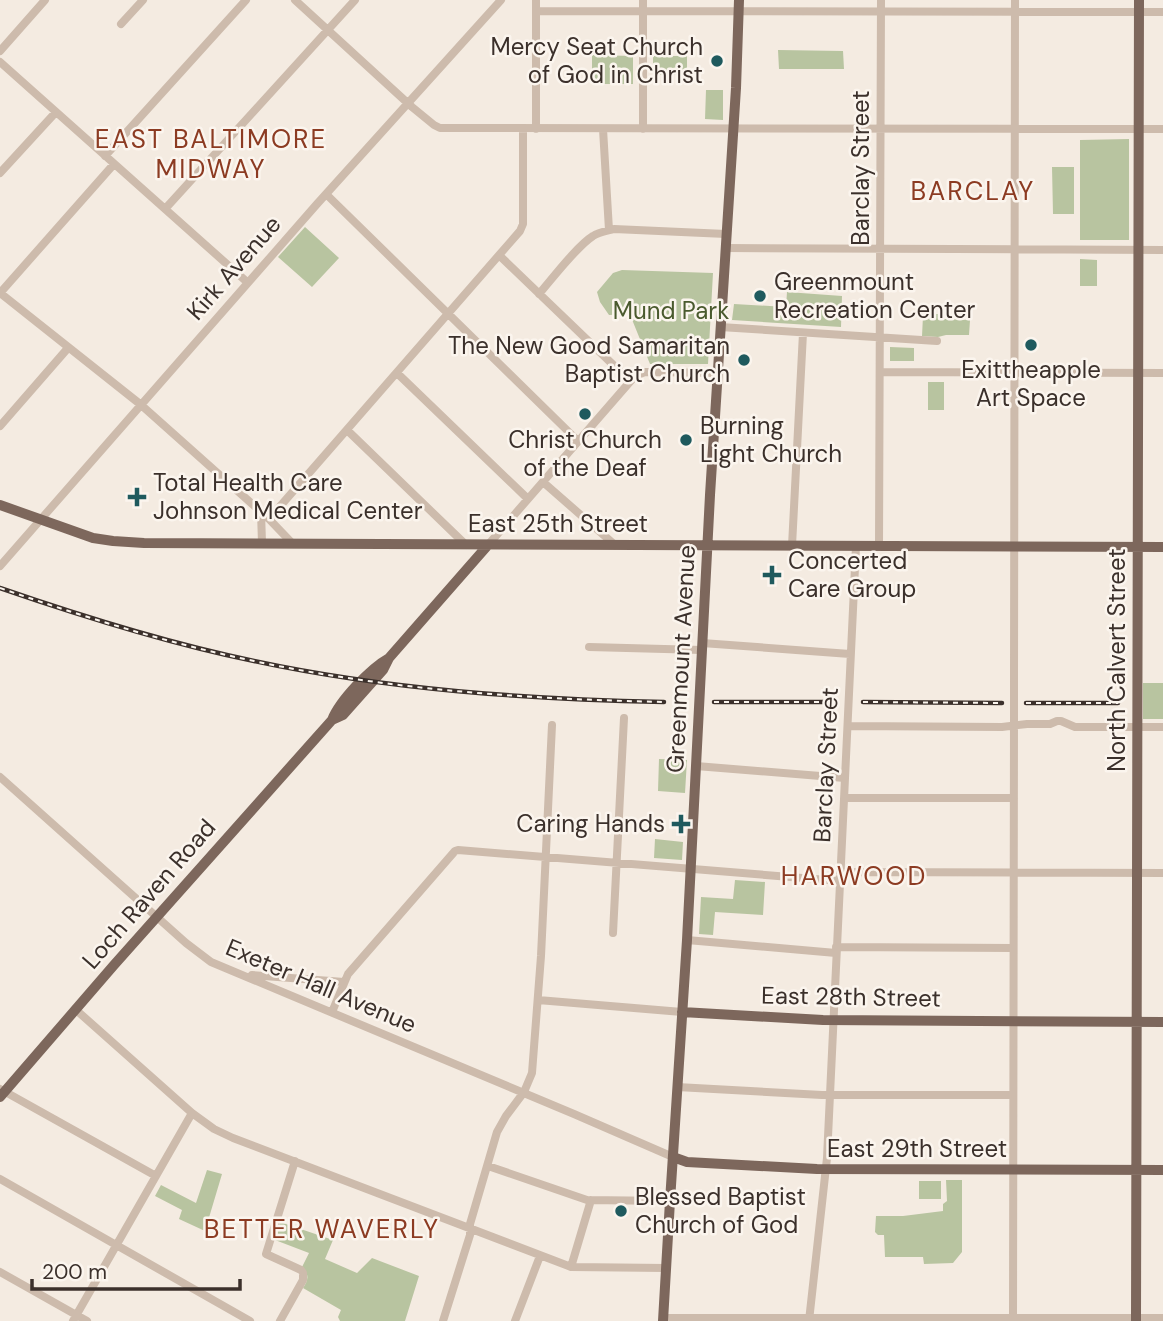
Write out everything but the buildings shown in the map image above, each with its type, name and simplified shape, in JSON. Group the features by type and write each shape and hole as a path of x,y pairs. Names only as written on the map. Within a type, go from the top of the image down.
{"main road":[{"name":"Greenmount Avenue","path":"664,1320 739,0"},
{"name":"North Calvert Street","path":"1136,1320 1139,0"},
{"name":"East 25th Street","path":"0,505 86,536 144,543 1163,547"},
{"name":"Loch Raven Road","path":"2,1092 332,719 336,710 377,664 389,658 488,545"},
{"name":"East 28th Street","path":"682,1012 833,1020 1163,1021"},
{"name":"East 29th Street","path":"673,1157 687,1162 825,1169 1163,1170"}],"street":[{"path":"0,51 45,0"},
{"path":"121,24 143,0"},
{"path":"105,156 246,0"},
{"path":"295,0 407,102 440,128 1163,129"},
{"path":"165,209 355,0"},
{"name":"Kirk Avenue","path":"0,566 247,282 501,0"},
{"path":"536,0 536,129"},
{"path":"643,0 643,129"},
{"name":"Barclay Street","path":"879,547 881,0"},
{"path":"1013,1320 1015,0"},
{"path":"536,11 1163,12"},
{"path":"0,62 247,282"},
{"path":"0,173 56,112"},
{"path":"269,519 520,231 523,224 523,129"},
{"path":"603,129 609,230"},
{"path":"114,164 0,293 141,404 292,543"},
{"path":"326,194 578,441"},
{"path":"539,294 589,239 609,230 726,234"},
{"path":"726,248 1163,250"},
{"path":"500,256 630,381 645,372 717,373"},
{"path":"720,327 937,341"},
{"path":"792,546 803,333"},
{"path":"0,426 68,348"},
{"path":"880,372 1163,373"},
{"path":"397,373 528,499"},
{"name":"Loch Raven Road","path":"488,545 630,381"},
{"path":"347,430 465,544"},
{"path":"543,482 615,545"},
{"path":"261,512 262,543"},
{"name":"Barclay Street","path":"809,1320 830,1095 856,546"},
{"path":"589,646 702,647 850,654"},
{"path":"613,933 624,718"},
{"path":"848,726 1014,721 1050,724 1061,721 1075,727 1163,727"},
{"path":"443,1321 500,1127 524,1092 532,1073 552,725"},
{"path":"696,766 845,778"},
{"name":"Exeter Hall Avenue","path":"0,777 200,955 673,1157"},
{"path":"844,798 1014,798"},
{"path":"332,1012 348,974 458,850 691,869 840,876 1163,873"},
{"path":"687,940 836,950 1013,948"},
{"path":"243,974 344,982"},
{"name":"East 28th Street","path":"538,1000 682,1012"},
{"path":"75,1009 192,1113 226,1135 571,1267 666,1268"},
{"path":"677,1087 830,1095 1013,1095"},
{"path":"2,1092 156,1176"},
{"path":"75,1318 192,1113"},
{"path":"280,1321 303,1280 303,1273 266,1254 295,1161"},
{"path":"488,1166 591,1200 670,1202"},
{"path":"0,1179 250,1321"},
{"path":"571,1267 591,1200"},
{"path":"515,1321 540,1256"},
{"path":"0,1272 75,1318 87,1321"},
{"path":"664,1320 1163,1318"}],"green space":[{"path":"778,50 843,51 844,69 779,69"},
{"path":"592,55 633,56 633,84 592,84"},
{"path":"653,56 687,56 687,75 653,75"},
{"path":"706,90 723,90 723,120 705,119"},
{"path":"1129,139 1129,240 1080,240 1080,140"},
{"path":"1052,167 1074,167 1074,214 1053,214"},
{"path":"305,227 339,258 312,287 278,257"},
{"path":"1080,259 1097,260 1097,286 1080,286"},
{"name":"Mund Park","path":"622,270 713,273 708,364 650,364 631,317 630,304 609,315 597,292 613,273"},
{"path":"787,292 842,296 841,327 732,320 734,304 786,307"},
{"path":"938,314 945,319 970,320 969,335 922,336 923,316"},
{"path":"890,347 914,348 914,361 890,361"},
{"path":"928,382 944,382 944,410 928,410"},
{"path":"1143,683 1163,683 1163,719 1143,719"},
{"path":"659,759 687,760 685,793 658,791"},
{"path":"655,839 683,842 682,860 654,858"},
{"path":"735,880 765,882 763,915 715,912 713,935 699,934 701,897 733,899"},
{"path":"207,1170 222,1174 205,1231 179,1219 182,1210 155,1196 161,1185 196,1203"},
{"path":"946,1180 962,1180 962,1252 953,1263 924,1264 923,1257 885,1257 884,1235 875,1232 876,1216 943,1211 943,1204 947,1201"},
{"path":"919,1181 941,1181 941,1199 919,1199"},
{"path":"280,1222 333,1240 325,1259 357,1273 372,1258 419,1276 405,1321 340,1321 338,1317 341,1310 303,1288 307,1278 302,1267 309,1253 275,1240"}],"railway":[{"path":"0,588 158,638 305,671 458,691 664,702"},
{"path":"714,702 836,702"},
{"path":"863,702 1002,703"},
{"path":"1026,703 1118,703"}],"place":[{"name":"Mercy Seat Church of God in Christ","path":"717,61"},
{"name":"Greenmount Recreation Center","path":"760,296"},
{"name":"Exittheapple Art Space","path":"1031,345"},
{"name":"The New Good Samaritan Baptist Church","path":"744,360"},
{"name":"Christ Church of the Deaf","path":"585,414"},
{"name":"Burning Light Church","path":"686,440"},
{"name":"Total Health Care Johnson Medical Center","path":"137,497"},
{"name":"Concerted Care Group","path":"772,575"},
{"name":"Caring Hands","path":"681,824"},
{"name":"Blessed Baptist Church of God","path":"621,1211"}],"district":[{"name":"EAST BALTIMORE MIDWAY","path":"211,154"},
{"name":"BARCLAY","path":"973,191"},
{"name":"HARWOOD","path":"854,876"},
{"name":"BETTER WAVERLY","path":"322,1229"}]}
